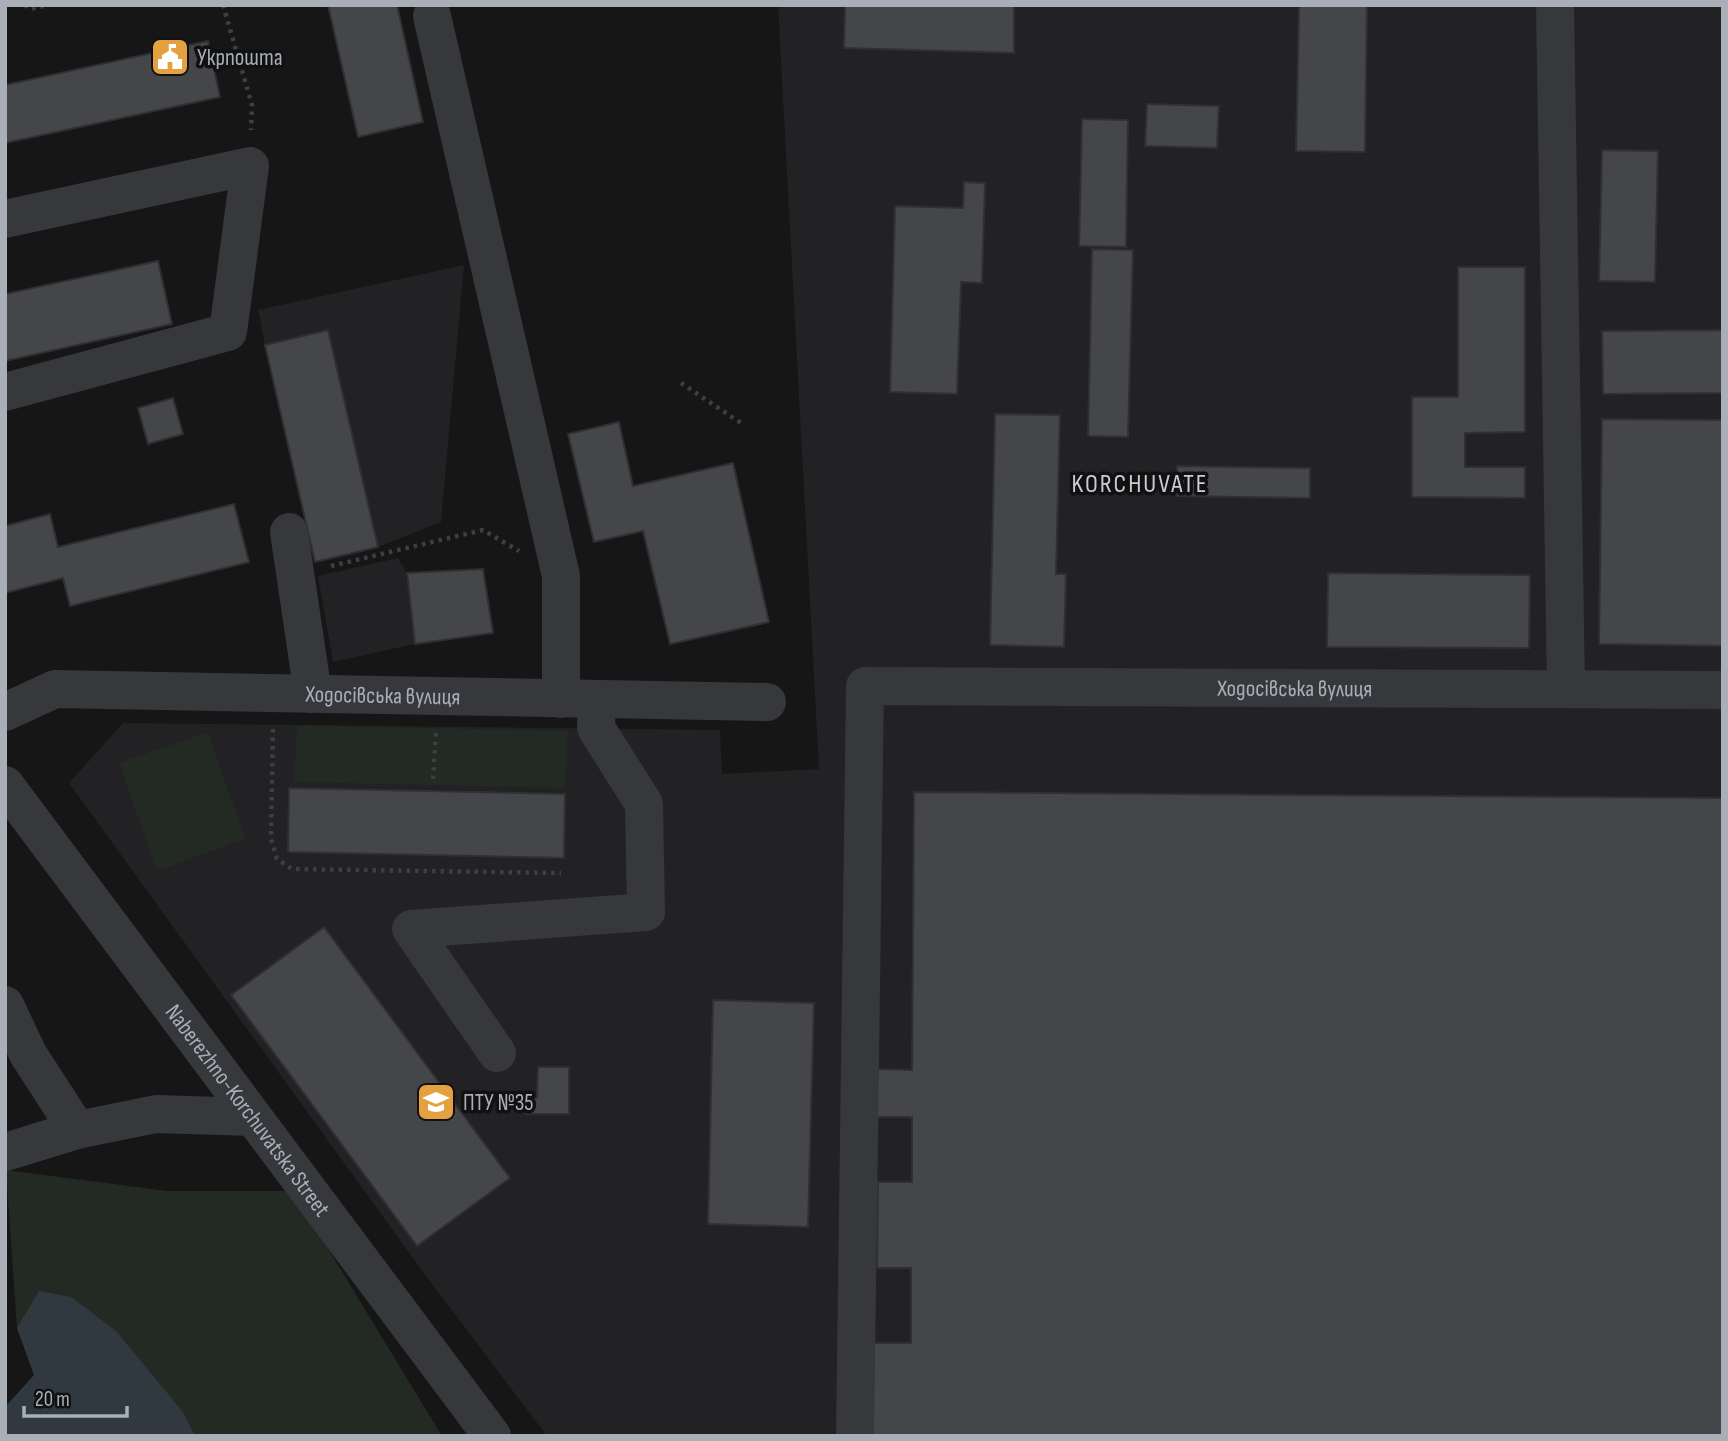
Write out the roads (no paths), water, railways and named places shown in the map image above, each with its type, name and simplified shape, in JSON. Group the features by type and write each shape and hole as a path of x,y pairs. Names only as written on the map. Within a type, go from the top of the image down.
{"street":[{"path":"1555,5 1566,689"},
{"path":"432,16 561,576 579,699 644,804 646,912 411,929 497,1053"},
{"path":"5,219 250,166 228,332 5,392"},
{"path":"289,532 313,694"},
{"name":"Ходосівська вулиця","path":"855,1436 865,686 1723,690"},
{"name":"Ходосівська вулиця","path":"5,712 55,689 767,702"},
{"name":"Naberezhno-Korchuvatska Street","path":"5,785 492,1436"},
{"path":"5,1005 28,1054 77,1130"},
{"path":"5,1152 77,1130 156,1114 253,1117"}],"place":[{"name":"Укрпошта","path":"170,57"},
{"name":"ПТУ №35","path":"436,1102"}],"district":[{"name":"KORCHUVATE","path":"1140,483"}]}
